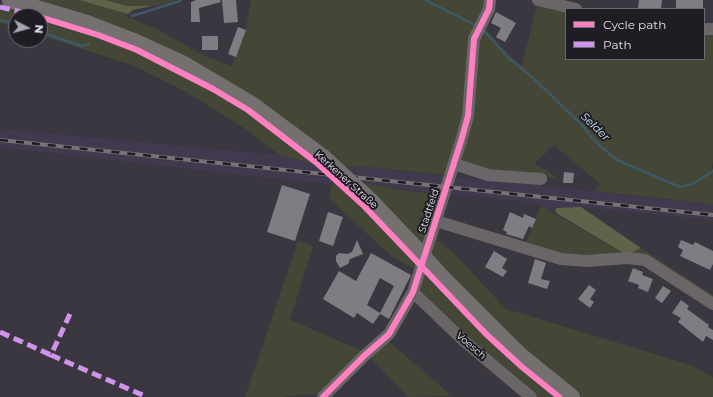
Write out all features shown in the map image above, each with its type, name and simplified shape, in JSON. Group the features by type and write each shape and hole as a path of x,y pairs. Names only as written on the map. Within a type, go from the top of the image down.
{"main road":[{"name":"Kerkener Straße","path":"10,0 87,23 136,42 182,63 253,105 323,157 371,201 442,277 519,354 572,397"}],"street":[{"name":"Stadtfeld","path":"323,397 364,356 389,334 413,292 468,116 474,39 490,5 500,0"},
{"path":"538,0 572,8"},
{"path":"454,164 488,175 542,179"},
{"name":"Stadtfeld","path":"436,221 561,259 587,261 627,258 645,260 713,304"},
{"name":"Voesch","path":"413,292 464,341 531,397"}],"shaded area":[{"path":"0,129 280,155 314,164 333,182 331,184 259,177 0,147"},
{"path":"356,166 491,181 531,182 541,186 713,204 713,220 581,207 556,208 556,213 533,202 389,188 361,182 345,167"}],"green space":[{"path":"34,0 79,0 128,14 125,16 157,29 205,56 232,66 246,29 251,0 486,0 467,53 467,82 463,114 445,175 356,166 345,167 361,182 389,188 433,194 433,192 440,193 431,222 416,216 427,232 422,249 248,95"},
{"path":"79,0 105,0 127,6 152,6 133,10 128,14"},
{"path":"105,0 177,0 158,6 127,6"},
{"path":"0,4 16,8 8,8 8,25 0,23"},
{"path":"537,6 565,12 565,60 705,60 705,34 713,34 713,162 711,169 713,169 713,204 594,191 600,184 554,145 534,164 548,171 559,180 531,172 491,170 463,163 461,156 476,53 481,32 484,28 511,57 522,66"},
{"path":"48,16 150,54 251,109 324,165 420,260 416,270 391,256 329,198 333,181 314,164 280,155 250,132 219,112 186,92 134,66 48,38"},
{"path":"541,206 627,255 641,248 713,295 713,299 654,262 562,255 525,245"},
{"path":"581,207 641,248 627,255 556,213 556,208"},
{"path":"440,229 437,240 453,252 506,309 694,366 713,378 713,397 582,397 564,385 566,397 538,397 504,372 420,290 435,233"},
{"path":"298,241 313,246 290,320 363,351 328,390 317,394 280,397 245,397"},
{"path":"387,340 452,396 408,397 369,356"}],"building":[{"path":"196,0 220,0 221,2 199,8 200,22 191,22 191,2"},
{"path":"222,0 236,0 238,22 224,23"},
{"path":"639,0 662,0 661,8 638,8"},
{"path":"676,0 703,0 703,8 676,8"},
{"path":"496,12 516,23 505,42 496,37 501,28 491,23"},
{"path":"238,27 246,30 236,57 228,54"},
{"path":"202,36 218,36 218,50 202,50"},
{"path":"564,172 574,173 573,183 563,183"},
{"path":"282,185 310,194 295,241 267,232"},
{"path":"328,212 343,217 333,246 319,241"},
{"path":"510,212 523,218 524,214 536,219 532,228 529,226 523,239 506,234 507,232 503,230"},
{"path":"357,240 363,254 350,259 348,264 340,268 336,261 336,256 339,253 347,254 352,252"},
{"path":"681,240 693,245 695,242 713,251 713,264 710,270 680,256 683,250 678,247"},
{"path":"494,251 507,259 502,268 507,271 503,277 485,267"},
{"path":"371,253 411,275 389,319 380,314 373,324 357,313 354,318 323,299 339,271 356,281","holes":["380,278 394,286 380,313 367,305"]},
{"path":"535,259 546,263 541,279 550,281 547,289 528,283"},
{"path":"633,268 643,272 642,275 653,279 648,292 638,288 639,285 628,281"},
{"path":"589,285 596,290 590,299 594,302 590,308 578,299"},
{"path":"663,286 671,291 662,303 655,298"},
{"path":"681,300 689,306 687,309 709,325 708,327 713,330 713,340 706,336 703,342 678,322 681,318 672,313"}],"waterway":[{"name":"Selder","path":"425,0 475,25"},
{"name":"Selder","path":"132,16 180,1"},
{"name":"Selder","path":"0,20 8,22"},
{"name":"Selder","path":"485,32 510,59 533,78 580,123 595,141 617,160 680,187 692,184 713,171"},
{"name":"Selder","path":"48,35 82,46 89,44"}],"railway":[{"path":"0,140 713,215"}],"marked path":[{"path":"0,7 8,9"},
{"path":"70,314 51,355 147,397"},
{"path":"0,332 51,355"}],"cycle path":[{"path":"323,397 364,356 389,334 413,292 468,116 474,39 489,9 490,0"},
{"path":"48,19 98,35 137,50 213,89 248,110 317,163 363,205 486,334 522,367 559,397"}]}
